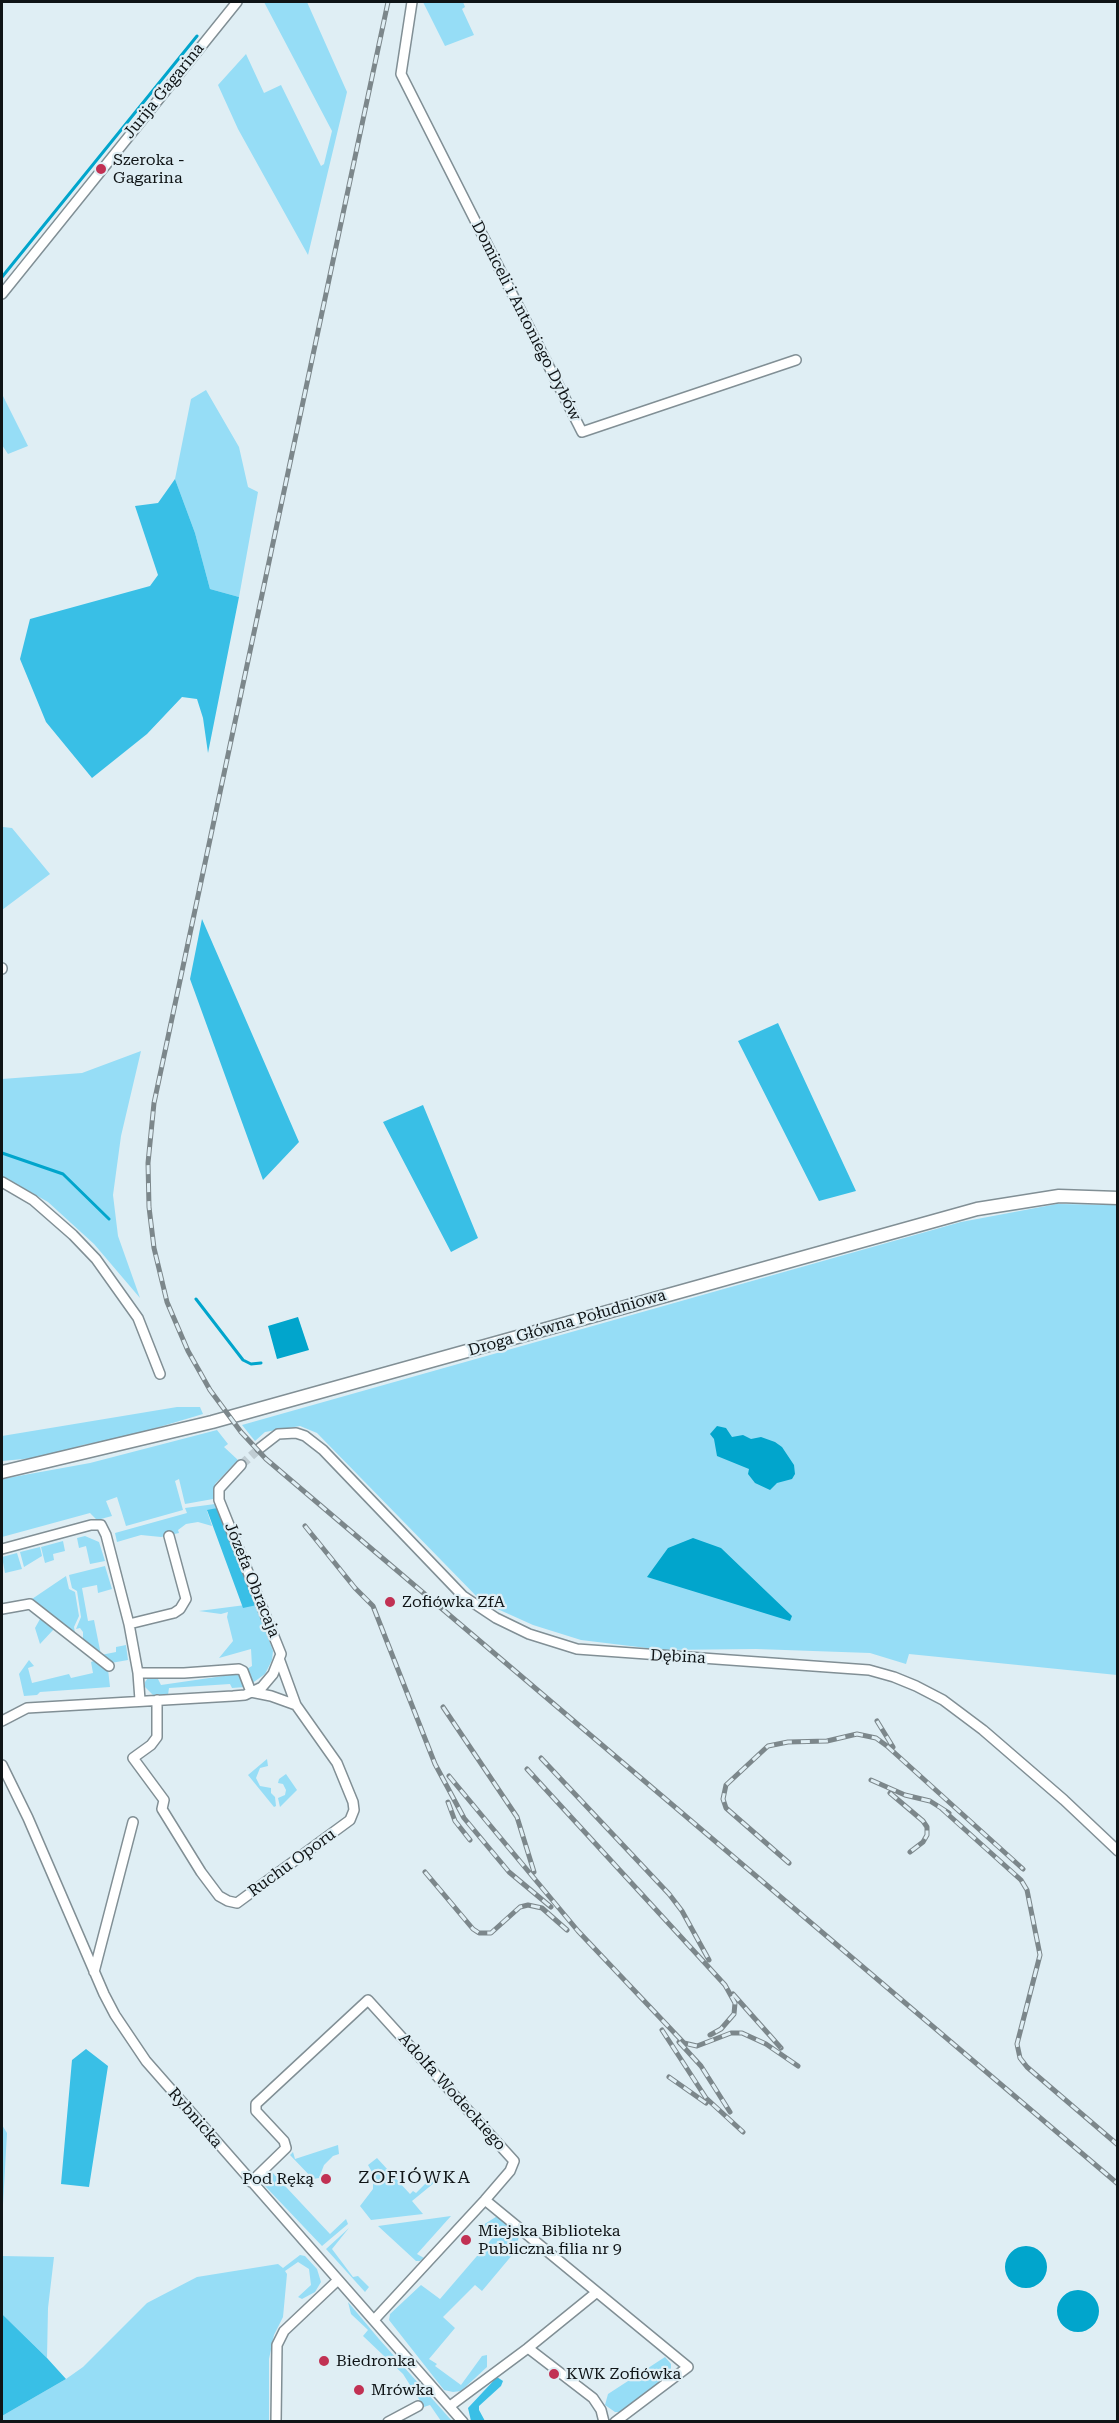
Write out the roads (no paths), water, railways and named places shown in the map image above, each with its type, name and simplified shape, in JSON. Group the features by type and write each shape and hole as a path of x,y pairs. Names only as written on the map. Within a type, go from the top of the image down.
{"main road":[{"name":"Droga Główna Południowa","path":"2,1472 203,1425 977,1209 1059,1196 1118,1198"},
{"name":"Droga Główna Południowa","path":"2,1467 18,1467"}],"street":[{"name":"Jurija Gagarina","path":"2,294 237,2"},
{"name":"Domiceli i Antoniego Dybów","path":"412,2 401,74 582,432 796,360"},
{"path":"2,1182 39,1205 96,1259 138,1318 160,1374"},
{"name":"Dębina","path":"260,1448 278,1434 296,1433 305,1436 323,1450 463,1596 496,1618 529,1634 577,1649 869,1670 916,1686 943,1700 983,1731 1064,1800 1118,1851"},
{"name":"Józefa Obracaja","path":"241,1465 219,1489 219,1500 281,1654 273,1674 262,1687 251,1692"},
{"path":"2,1549 91,1525 101,1525 106,1535 129,1624 138,1673 140,1700"},
{"path":"129,1624 174,1613 180,1609 186,1599 169,1536"},
{"path":"2,1609 30,1604 110,1666"},
{"name":"Ruchu Oporu","path":"157,1700 157,1737 151,1745 133,1758 164,1800 162,1809 201,1872 219,1896 228,1902 237,1903 350,1820 354,1810 354,1802 337,1763 296,1705 280,1661"},
{"path":"138,1673 184,1673 239,1669 243,1671 251,1692"},
{"path":"2,1721 27,1708 233,1696 251,1692 296,1705"},
{"name":"Rybnicka","path":"2,1766 28,1818 94,1972 115,2015 147,2061 463,2421"},
{"path":"94,1972 133,1822"},
{"name":"Adolfa Wodeckiego","path":"251,2182 286,2148 284,2141 256,2111 256,2104 368,2000 514,2161 510,2171 485,2200 374,2320"},
{"path":"485,2200 688,2367 615,2421"},
{"path":"276,2421 277,2345 284,2331 338,2280"},
{"path":"450,2406 528,2348 597,2292"},
{"path":"528,2348 593,2398 602,2410 604,2421"},
{"path":"388,2421 418,2406"}],"waterway":[{"path":"2,277 197,36"},
{"path":"2,1153 63,1174 109,1219"},
{"path":"196,1299 243,1360 251,1364 261,1363"}],"tunnel":[{"path":"241,1465 260,1448"}],"railway":[{"path":"388,2 154,1103 148,1163 149,1207 154,1248 167,1302 188,1351 210,1390 241,1432 266,1459 1118,2184"},
{"path":"305,1526 355,1588 373,1606 435,1764 464,1818 509,1872 551,1907"},
{"path":"443,1707 517,1817 534,1872"},
{"path":"877,1721 893,1747"},
{"path":"789,1863 726,1808 723,1799 726,1785 768,1746 788,1742 827,1741 857,1734 876,1738 887,1746 1023,1869"},
{"path":"541,1758 669,1894 682,1911 709,1960"},
{"path":"527,1769 725,1985 735,2003 734,2014 721,2029 710,2035"},
{"path":"449,1776 578,1931 684,2043 697,2046 731,2033 742,2033 766,2044 798,2066"},
{"path":"871,1780 905,1795 930,1801 949,1813"},
{"path":"890,1793 927,1827 927,1835 923,1842 910,1852"},
{"path":"448,1802 455,1821 470,1840"},
{"path":"942,1809 1021,1880 1027,1890 1040,1955 1017,2044 1020,2058 1027,2067 1118,2145"},
{"path":"425,1872 473,1929 479,1933 491,1933 520,1907 528,1905 542,1908 567,1930"},
{"path":"733,1994 781,2048"},
{"path":"662,2030 706,2098 743,2132"},
{"path":"679,2042 701,2066 730,2112"},
{"path":"669,2077 706,2103"}],"place":[{"name":"Szeroka - Gagarina","path":"101,169"},
{"name":"Zofiówka ZfA","path":"390,1602"},
{"name":"Pod Ręką","path":"326,2179"},
{"name":"Miejska Biblioteka Publiczna filia nr 9","path":"466,2240"},
{"name":"Biedronka","path":"324,2361"},
{"name":"KWK Zofiówka","path":"554,2374"},
{"name":"Mrówka","path":"359,2390"}],"district":[{"name":"ZOFIÓWKA","path":"415,2178"}]}
